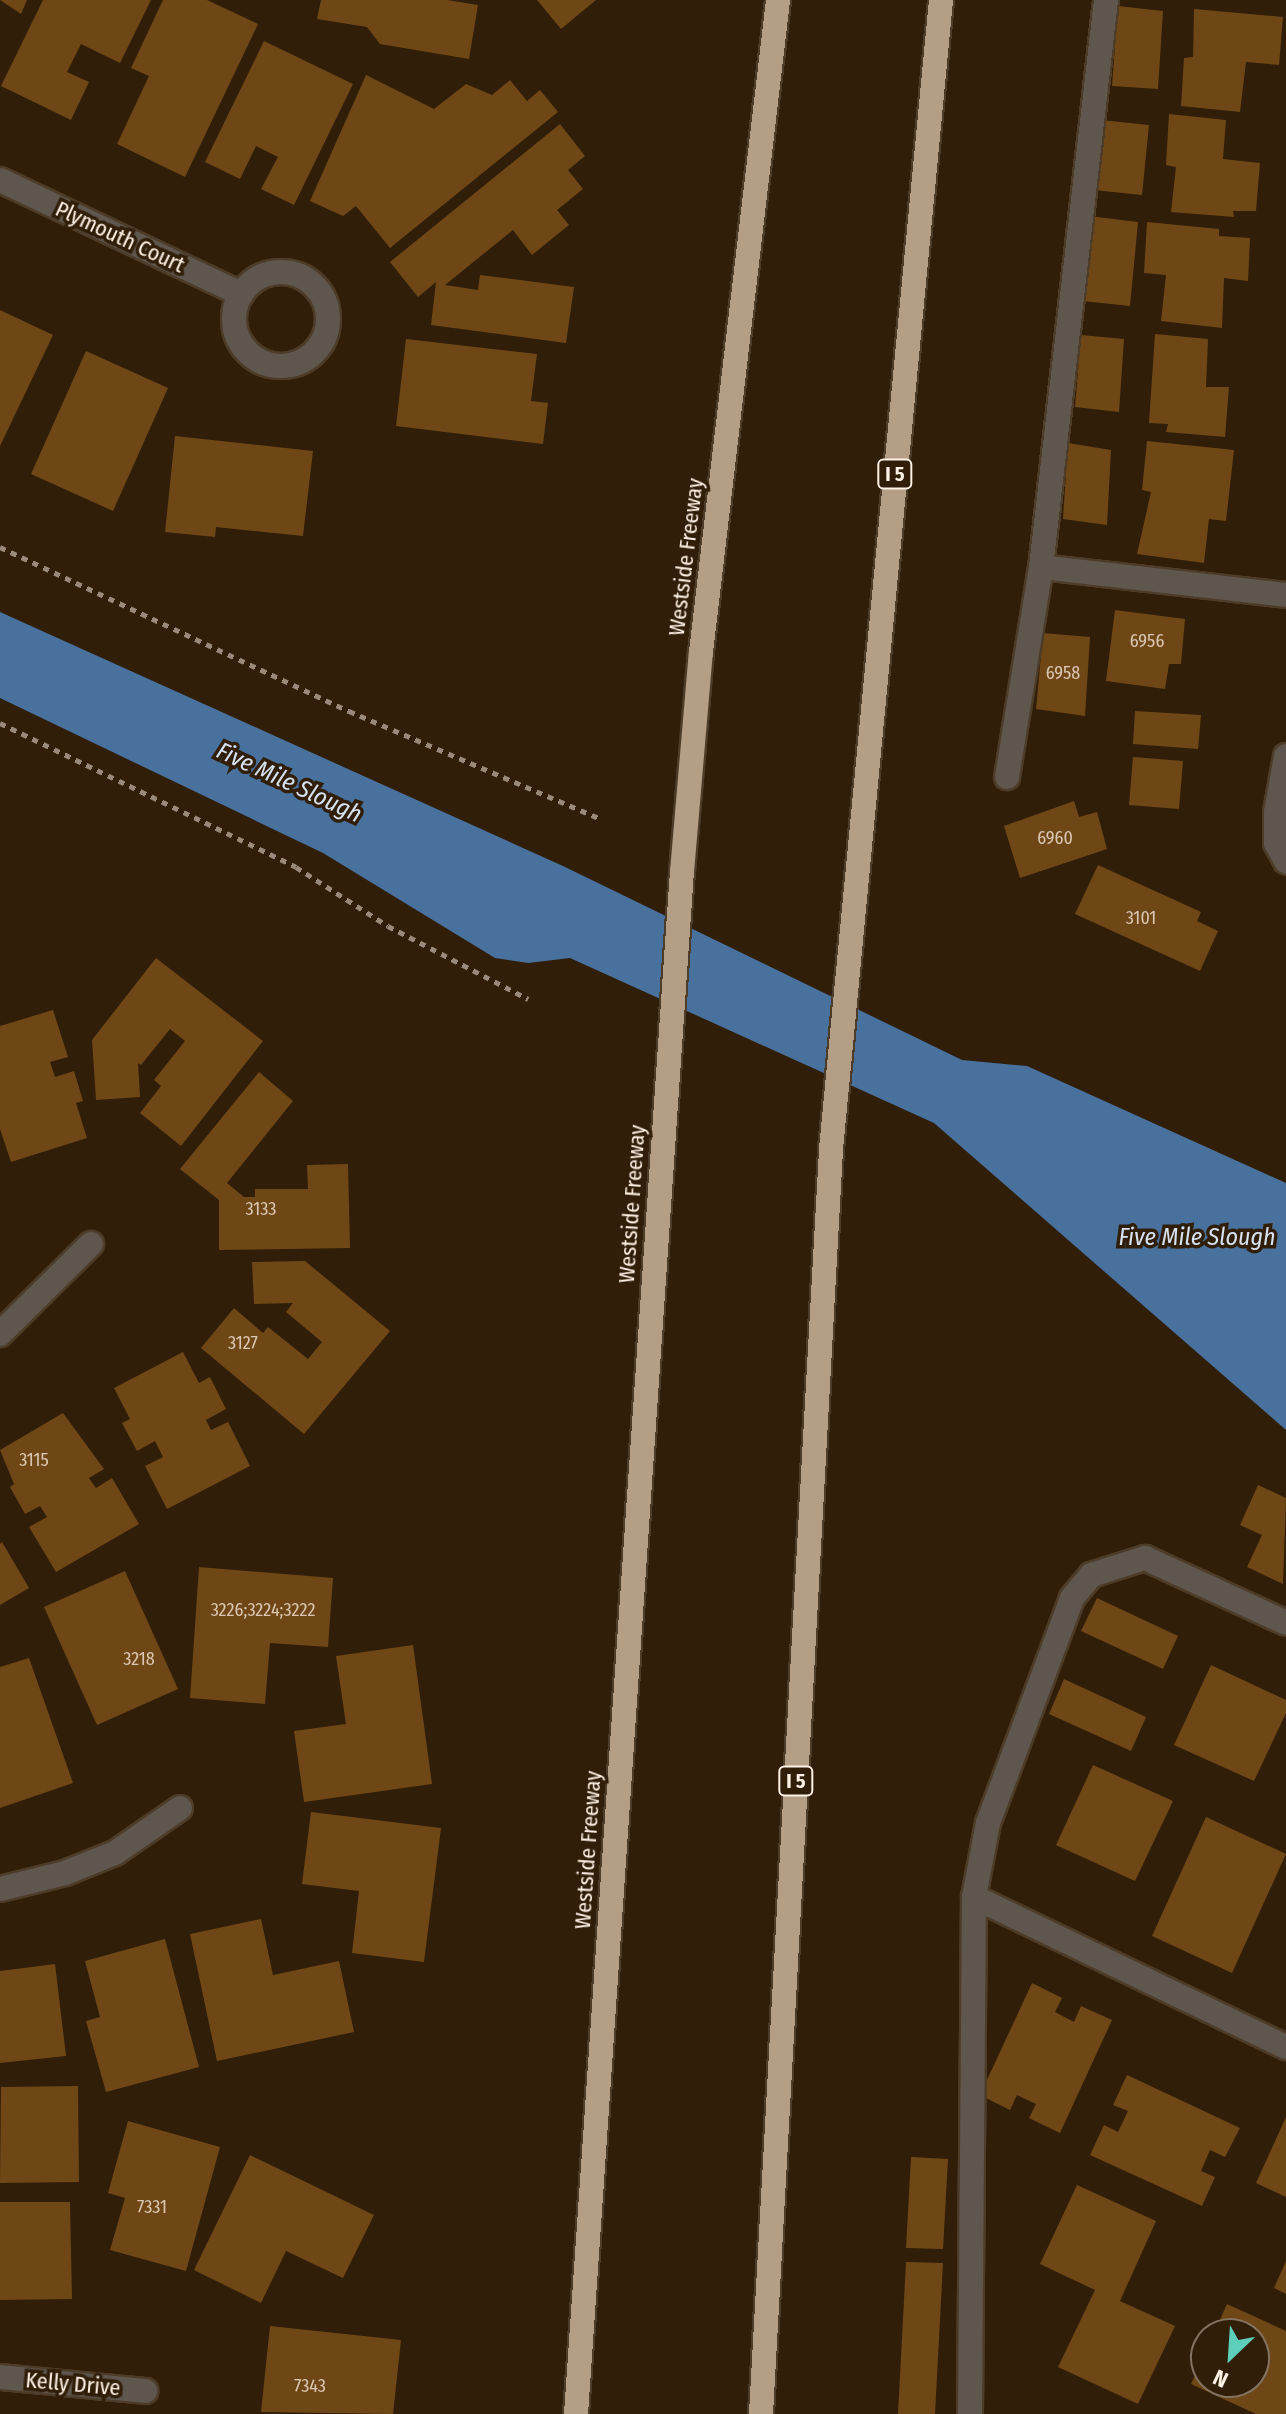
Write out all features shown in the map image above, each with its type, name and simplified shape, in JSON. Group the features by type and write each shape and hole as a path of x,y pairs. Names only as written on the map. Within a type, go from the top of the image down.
{"highway":[{"name":"Westside Freeway","path":"576,2414 682,872 701,652 778,0"},
{"name":"I 5","path":"761,2414 831,1149 941,0"}],"street":[{"path":"1007,777 1041,567 1106,0"},
{"name":"Plymouth Court","path":"0,180 241,294"},
{"path":"1041,567 1286,595"},
{"path":"1286,756 1276,812 1276,843 1286,861"},
{"path":"0,1334 91,1244"},
{"path":"970,2414 974,1897 988,1823 1072,1598 1091,1575 1145,1558 1286,1623"},
{"path":"0,1889 65,1873 115,1853 180,1808"},
{"path":"974,1897 1286,2047"},
{"name":"Kelly Drive","path":"0,2377 145,2391"}],"path":[{"path":"0,547 349,711 599,818"},
{"path":"0,723 296,867 388,926 528,999"}],"water":[{"name":"Five Mile Slough","path":"0,612 563,866 962,1060 1027,1066 1286,1183 1286,1430 934,1123 570,958 528,963 495,958 323,853 0,698"}],"building":[{"path":"0,0 27,0 21,14"},
{"path":"43,0 151,0 120,63 81,44 67,72 89,82 71,120 1,86"},
{"path":"163,0 207,0 258,24 185,177 117,144 149,76 131,68"},
{"path":"321,0 447,0 478,5 469,59 380,44 367,27 317,19"},
{"path":"537,0 596,0 561,29"},
{"path":"1118,6 1163,11 1158,89 1112,86"},
{"path":"1194,9 1283,17 1279,65 1246,62 1240,112 1181,106 1184,58 1193,57"},
{"path":"264,41 353,84 294,205 261,189 278,157 256,146 240,179 205,162"},
{"path":"366,75 434,109 466,84 492,95 510,80 527,101 540,90 558,112 390,248 356,206 343,216 310,201"},
{"path":"1169,114 1226,120 1223,159 1260,163 1256,211 1233,211 1234,217 1171,212 1176,167 1166,165"},
{"path":"1101,120 1149,125 1142,195 1094,190"},
{"path":"560,124 585,156 568,170 583,189 557,210 569,225 532,255 513,230 445,285 478,290 480,275 574,287 566,343 431,325 436,282 418,297 390,262"},
{"path":"1089,216 1138,222 1130,306 1082,301"},
{"path":"1147,222 1219,229 1219,236 1250,238 1248,281 1224,278 1222,328 1161,321 1166,275 1144,273"},
{"path":"0,310 53,335 0,446"},
{"path":"1155,334 1208,339 1206,387 1229,387 1225,437 1166,432 1168,424 1149,423"},
{"path":"1081,335 1124,339 1119,412 1075,407"},
{"path":"406,339 537,354 531,401 548,403 543,444 396,426"},
{"path":"86,351 168,388 113,511 31,474"},
{"path":"175,436 313,451 303,536 216,527 215,537 165,532"},
{"path":"1147,441 1234,450 1226,521 1209,519 1204,563 1137,554 1151,492 1142,490"},
{"path":"1068,443 1111,450 1107,525 1063,519"},
{"path":"1115,610 1185,619 1181,664 1169,664 1165,689 1106,681"},
{"path":"1043,633 1090,637 1085,716 1036,709"},
{"path":"1135,711 1201,715 1198,749 1133,744"},
{"path":"1133,757 1183,761 1179,809 1129,805"},
{"path":"1074,801 1079,817 1097,812 1107,849 1020,878 1004,826"},
{"path":"1098,865 1201,912 1197,921 1218,931 1200,971 1075,914"},
{"path":"156,958 263,1041 181,1146 140,1113 161,1086 154,1080 185,1041 170,1029 141,1065 138,1063 140,1097 96,1100 92,1040"},
{"path":"53,1010 68,1057 50,1062 55,1077 74,1071 83,1101 76,1103 87,1138 11,1162 0,1129 0,1026"},
{"path":"259,1072 293,1101 227,1183 244,1197 255,1197 255,1189 308,1189 307,1165 348,1164 350,1248 219,1250 219,1200 180,1169"},
{"path":"305,1261 390,1331 304,1434 201,1348 234,1308 263,1333 268,1327 308,1359 322,1342 286,1312 293,1303 254,1304 252,1262"},
{"path":"183,1352 199,1383 210,1377 226,1409 206,1420 211,1430 228,1422 250,1466 167,1509 145,1466 163,1457 155,1441 137,1451 122,1423 130,1419 114,1388"},
{"path":"63,1413 104,1469 89,1478 96,1488 112,1478 139,1524 56,1572 29,1527 47,1517 40,1506 25,1514 10,1487 14,1484 0,1450"},
{"path":"1258,1485 1286,1498 1283,1584 1247,1567 1262,1535 1240,1525"},
{"path":"2,1542 29,1588 0,1605 0,1544"},
{"path":"199,1567 333,1578 328,1647 270,1643 265,1704 190,1698"},
{"path":"125,1571 178,1689 97,1725 44,1607"},
{"path":"1097,1598 1178,1636 1163,1669 1081,1631"},
{"path":"413,1645 432,1784 304,1802 294,1731 346,1724 336,1656"},
{"path":"29,1658 73,1783 0,1808 0,1667"},
{"path":"1211,1665 1286,1700 1286,1713 1254,1781 1174,1745"},
{"path":"1064,1679 1146,1717 1131,1751 1049,1714"},
{"path":"1093,1765 1173,1801 1135,1881 1056,1845"},
{"path":"311,1812 441,1828 424,1962 352,1953 359,1891 302,1884"},
{"path":"1206,1817 1286,1854 1232,1973 1152,1936"},
{"path":"261,1919 273,1975 339,1961 354,2032 217,2061 190,1934"},
{"path":"165,1939 199,2067 106,2092 86,2021 100,2017 85,1961"},
{"path":"55,1964 66,2056 0,2063 0,1971"},
{"path":"1032,1983 1062,1998 1055,2012 1074,2022 1081,2006 1112,2020 1060,2133 1029,2118 1036,2104 1017,2095 1010,2110 980,2095"},
{"path":"1127,2075 1240,2128 1225,2157 1210,2150 1201,2171 1215,2177 1202,2206 1090,2155 1104,2125 1118,2132 1128,2111 1113,2105"},
{"path":"78,2086 79,2182 0,2183 1,2087"},
{"path":"1286,2117 1286,2197 1256,2183"},
{"path":"128,2121 220,2147 186,2271 110,2250 125,2198 108,2193"},
{"path":"250,2155 374,2215 343,2278 286,2251 261,2303 194,2270"},
{"path":"911,2157 948,2159 943,2249 906,2248"},
{"path":"1077,2185 1156,2221 1120,2301 1175,2326 1138,2404 1058,2367 1095,2290 1040,2264"},
{"path":"0,2202 70,2202 72,2299 0,2300"},
{"path":"1286,2261 1286,2294 1274,2288"},
{"path":"906,2262 943,2263 935,2414 898,2414"},
{"path":"1227,2304 1258,2318 1221,2318"},
{"path":"1270,2324 1286,2331 1286,2414 1256,2414 1221,2398 1270,2398"},
{"path":"270,2326 401,2340 393,2414 261,2412"}]}
